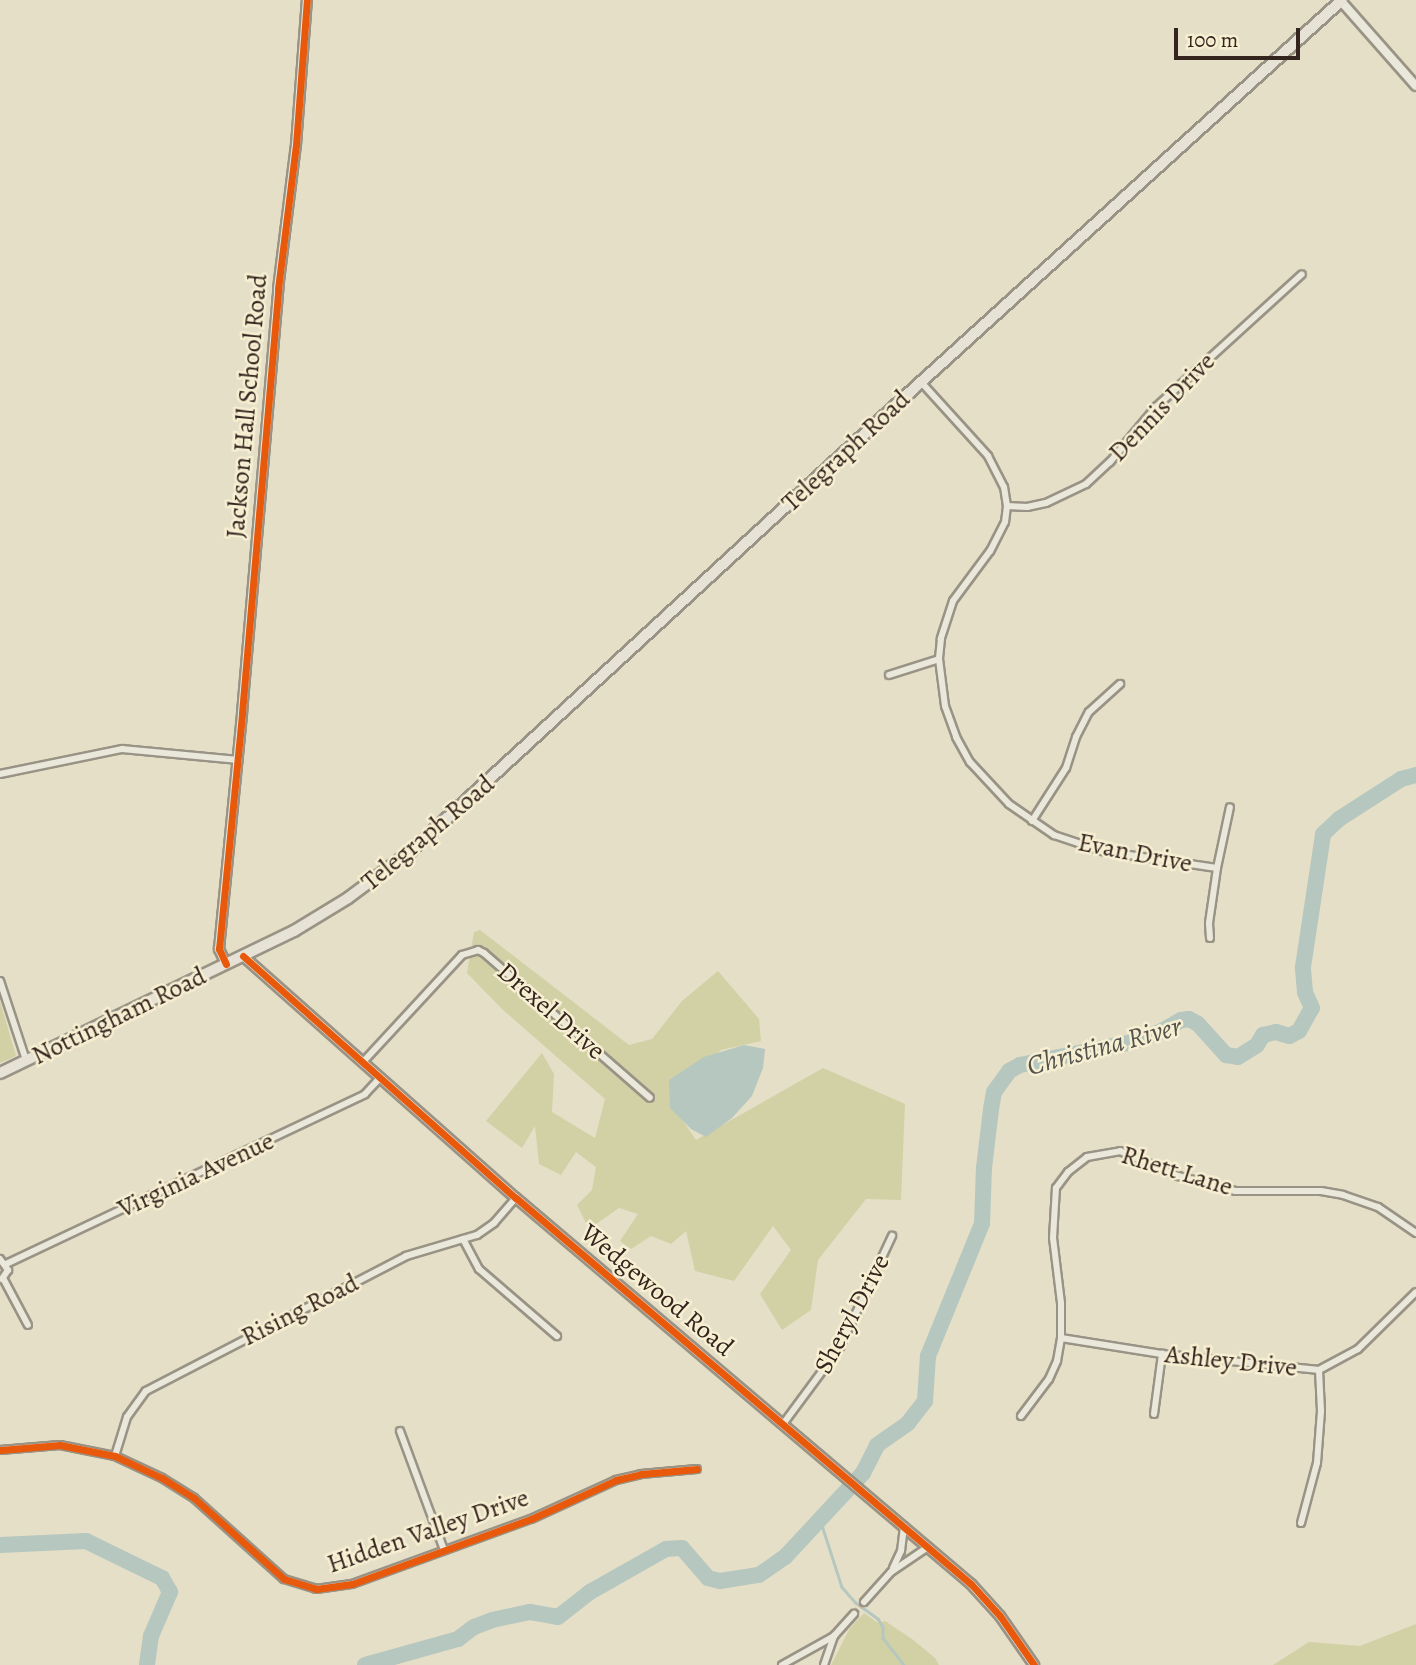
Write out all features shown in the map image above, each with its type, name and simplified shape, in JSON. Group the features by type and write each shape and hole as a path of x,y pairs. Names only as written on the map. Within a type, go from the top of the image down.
{"main road":[{"name":"Telegraph Road","path":"348,898 410,852 474,796 921,382 1342,0"},
{"name":"Nottingham Road","path":"0,1073 294,931 348,898"}],"street":[{"name":"Jackson Hall School Road","path":"226,964 219,949 233,816 278,289 295,158 307,0"},
{"path":"1342,0 1416,86"},
{"name":"Dennis Drive","path":"1007,506 1027,507 1046,503 1086,484 1110,462 1156,407 1302,274"},
{"path":"921,382 988,456 1004,487 1007,506"},
{"name":"Evan Drive","path":"1007,506 999,535 953,601 942,639 939,659 945,706 962,750 992,788 1032,821 1054,835 1093,848 1217,868"},
{"path":"890,675 939,659"},
{"path":"1032,821 1066,768 1076,737 1089,712 1120,684"},
{"path":"0,774 121,749 238,760"},
{"path":"1210,938 1209,923 1217,868 1230,807"},
{"name":"Drexel Drive","path":"363,1062 462,955 478,950 650,1098"},
{"name":"Wedgewood Road","path":"243,956 516,1198 929,1547 985,1599 1034,1665"},
{"path":"0,981 26,1060"},
{"name":"Virginia Avenue","path":"2,1279 8,1270 3,1262 365,1094 380,1078"},
{"name":"Rhett Lane","path":"1021,1416 1049,1379 1057,1361 1061,1338 1061,1303 1053,1238 1054,1196 1068,1172 1098,1153 1120,1151 1178,1176 1235,1191 1321,1191 1343,1195 1378,1207 1416,1233"},
{"name":"Rising Road","path":"115,1456 132,1407 156,1384 395,1261 486,1229 516,1198"},
{"name":"Sheryl Drive","path":"783,1424 840,1347 892,1236"},
{"path":"463,1239 479,1269 557,1336"},
{"path":"2,1279 28,1325"},
{"name":"Ashley Drive","path":"1061,1338 1162,1354 1319,1370 1357,1350 1416,1292"},
{"path":"1154,1414 1162,1354"},
{"path":"1301,1523 1313,1483 1320,1439 1319,1370"},
{"path":"400,1431 444,1550"},
{"name":"Hidden Valley Drive","path":"0,1450 60,1445 115,1456 180,1488 209,1511 272,1570 301,1587 333,1589 531,1519 616,1480 641,1474 697,1469"},
{"path":"891,1572 901,1551 904,1526"},
{"path":"864,1602 891,1572 929,1547"},
{"path":"782,1665 834,1636 853,1614"},
{"path":"824,1665 834,1636"}],"shaded area":[{"path":"480,930 629,1045 652,1039 682,1001 718,971 759,1019 761,1041 721,1050 670,1102 696,1140 823,1068 905,1104 901,1200 866,1199 818,1260 811,1310 782,1330 760,1294 791,1250 773,1226 734,1281 695,1271 686,1231 671,1244 651,1236 631,1249 620,1241 638,1214 619,1208 589,1229 577,1205 592,1190 596,1167 576,1152 561,1175 539,1164 535,1126 522,1148 486,1121 542,1053 554,1074 552,1112 595,1138 605,1099 502,1009 467,973 474,932"},
{"path":"0,1001 16,1056 0,1063"},
{"path":"744,1045 765,1049 763,1068 752,1096 732,1118 706,1137 691,1129 670,1108 669,1080 704,1057"},
{"path":"864,1613 878,1623 885,1621 912,1639 935,1658 939,1665 831,1665 850,1628"},
{"path":"1416,1624 1416,1665 1273,1665 1309,1642 1360,1646"}],"waterway":[{"name":"Christina River","path":"365,1665 458,1639 474,1627 492,1620 530,1612 558,1617 590,1592 666,1549 682,1548 708,1578 720,1581 759,1575 785,1557 863,1473 877,1445 908,1423 925,1401 928,1356 982,1224 984,1168 991,1109 994,1092 1009,1071 1020,1065 1132,1042 1162,1031 1181,1020 1189,1019 1198,1024 1226,1055 1238,1057 1257,1045 1263,1035 1276,1032 1289,1036 1299,1031 1312,1008 1305,992 1303,967 1323,834 1339,819 1401,779 1416,775"},
{"path":"820,1519 842,1587 855,1602 878,1619 883,1627 883,1638 904,1665"},
{"name":"Christina River","path":"0,1545 86,1541 162,1578 170,1592 151,1636 147,1665"}],"tunnel":[{"path":"854,1614 864,1602"}],"cycle path":[{"path":"226,964 219,949 278,289 296,145 307,0"},
{"path":"243,956 516,1198 971,1584 1000,1616 1034,1665"},
{"path":"0,1450 60,1445 115,1456 162,1478 194,1498 284,1579 316,1589 352,1584 531,1519 616,1480 641,1474 697,1469"}]}
